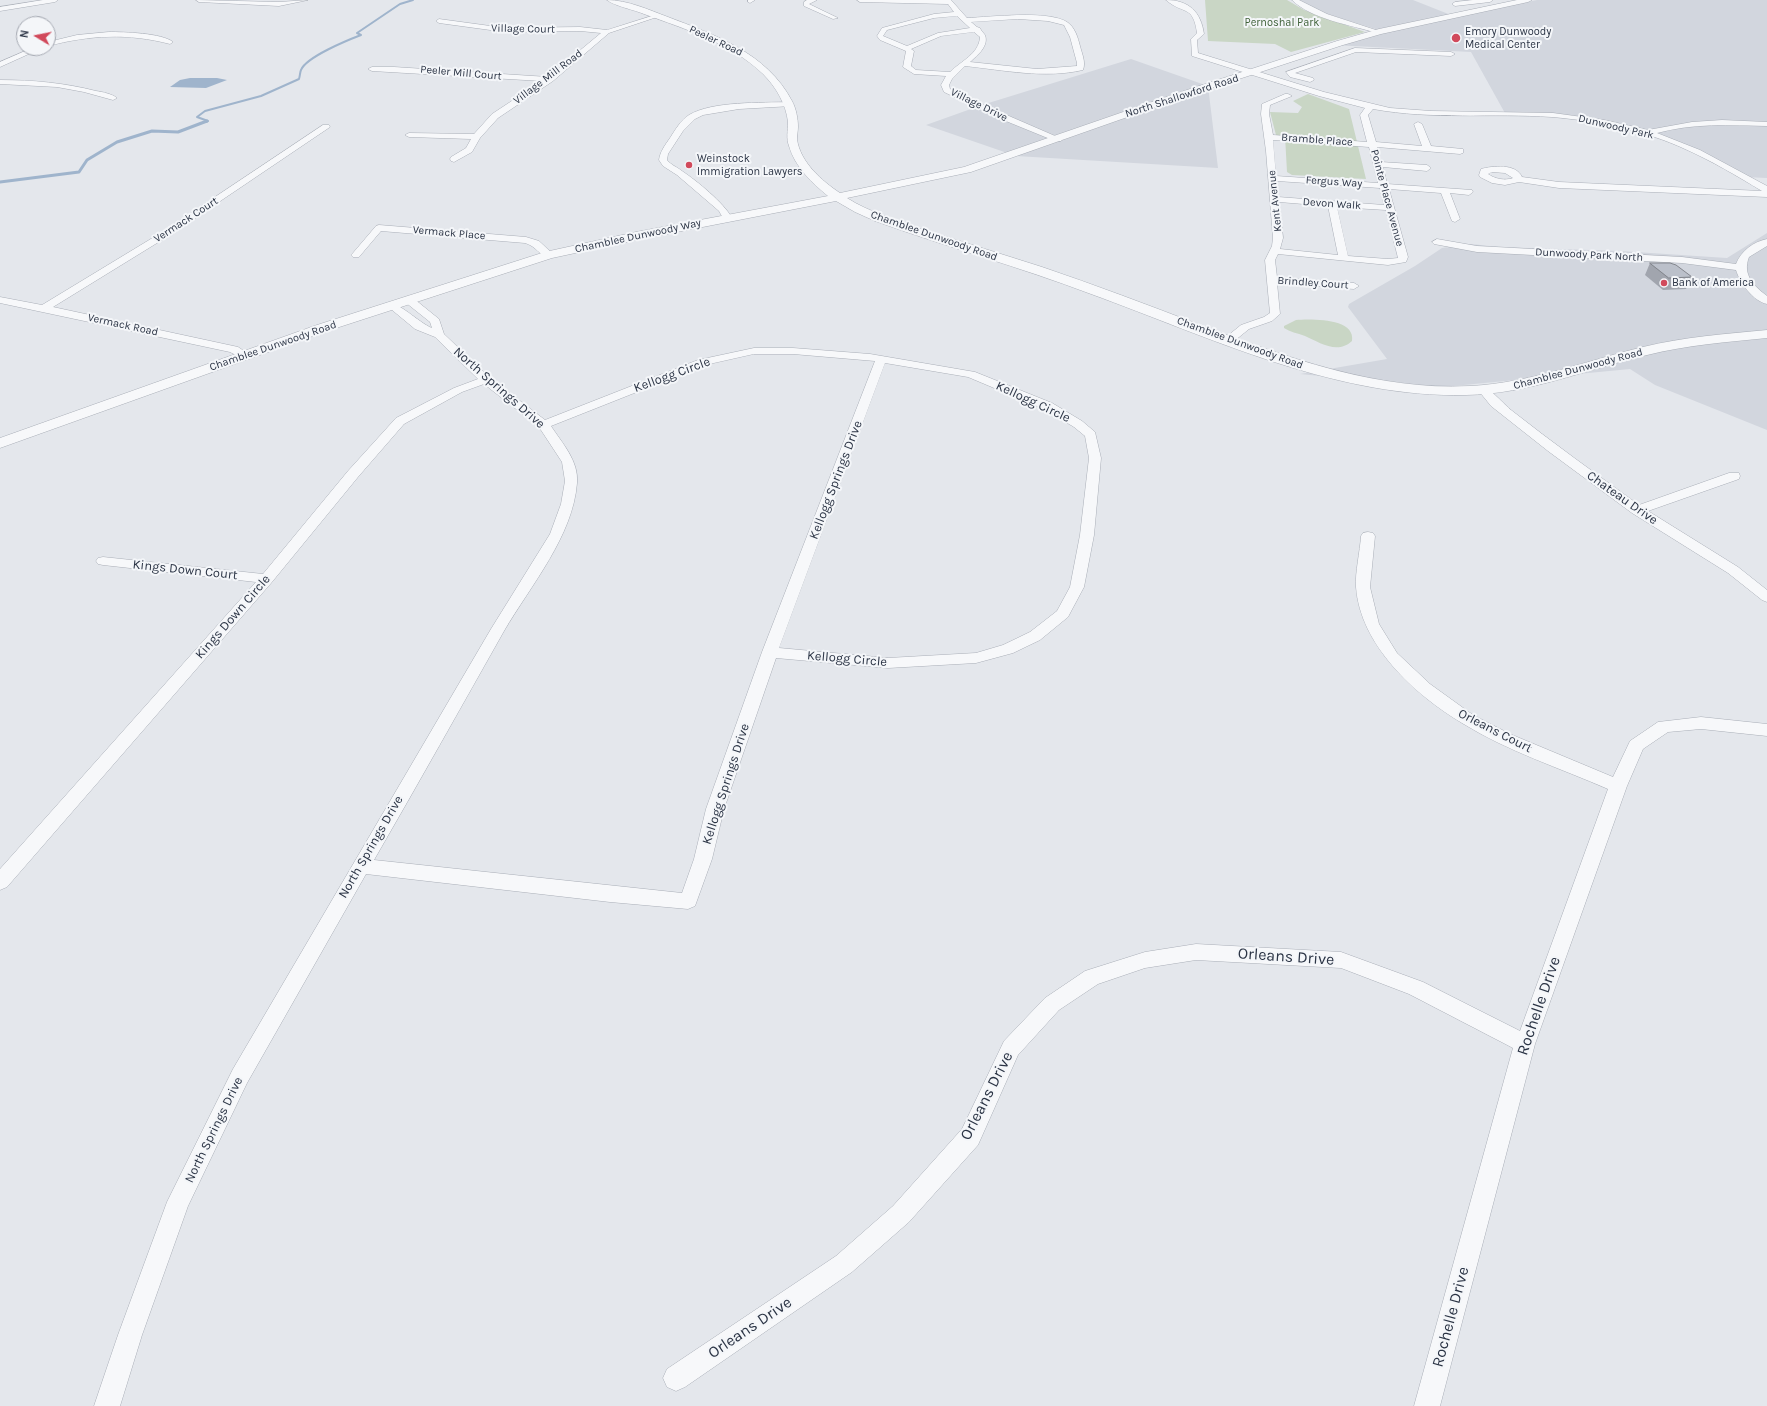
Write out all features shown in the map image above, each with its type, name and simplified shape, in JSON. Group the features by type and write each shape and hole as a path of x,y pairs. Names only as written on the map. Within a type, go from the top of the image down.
{"street":[{"path":"0,9 55,0"},
{"path":"199,0 279,4 305,0"},
{"name":"Peeler Road","path":"611,0 707,35 748,56 776,84 789,104 793,125 792,140 801,162 819,182 836,197"},
{"path":"814,0 807,2 806,4 835,18"},
{"path":"860,0 901,2 948,1 959,14 978,29"},
{"name":"Dunwoody Park","path":"1169,0 1195,12 1199,19 1201,34 1194,39 1196,54 1371,107 1433,114 1551,115 1598,121 1648,134 1686,147 1744,176 1767,190"},
{"path":"1295,0 1319,13 1379,32"},
{"path":"1456,4 1490,0"},
{"name":"North Shallowford Road","path":"836,197 967,170 1187,93 1340,43 1379,32 1528,0"},
{"path":"951,74 914,72 907,67 910,51 907,48 882,39 880,32 884,29 917,19 959,14"},
{"name":"Village Mill Road","path":"454,159 469,150 476,137 495,116 550,79 607,32 657,16"},
{"path":"964,64 1045,71 1067,71 1080,68 1081,63 1071,31 1065,23 1047,18 966,20"},
{"name":"Village Court","path":"439,21 497,29 580,29 607,32"},
{"path":"907,48 940,34 978,29"},
{"name":"Village Drive","path":"978,29 984,40 982,46 946,80 946,90 999,115 1058,139"},
{"path":"56,42 79,37 98,35 157,37 170,42"},
{"path":"1315,82 1293,75 1290,72 1355,50 1451,54"},
{"path":"1316,51 1332,57"},
{"path":"0,65 20,56"},
{"name":"Peeler Mill Court","path":"372,69 438,71 490,77 550,79"},
{"path":"0,82 50,83 74,86 113,98"},
{"name":"Kent Avenue","path":"1228,340 1245,327 1268,319 1275,314 1270,260 1275,251 1278,238 1269,137 1264,110 1266,104 1288,96"},
{"path":"1364,96 1388,102 1405,103 1405,112"},
{"path":"789,104 724,108 701,113 687,122 664,154 663,160 723,210 727,218 836,197"},
{"path":"1453,106 1476,107"},
{"name":"Pointe Place Avenue","path":"1275,251 1388,262 1402,260 1403,257 1364,115 1371,107"},
{"path":"1648,134 1668,127 1701,123 1767,124"},
{"path":"1418,124 1427,148"},
{"name":"Vermack Court","path":"44,308 167,233 326,127"},
{"path":"409,135 476,137"},
{"name":"Bramble Place","path":"1269,137 1460,151"},
{"path":"1378,164 1427,168"},
{"name":"Fergus Way","path":"1272,178 1469,192"},
{"path":"1518,180 1559,185 1767,194"},
{"path":"787,207 813,190 819,182 856,188 882,188"},
{"path":"787,207 826,206 865,212 866,200 871,194 882,188"},
{"path":"1444,190 1455,219"},
{"name":"Chamblee Dunwoody Road","path":"836,197 865,212 1052,275 1228,340 1300,365 1359,381 1427,390 1484,390 1536,382 1661,347 1707,340 1767,334"},
{"name":"Devon Walk","path":"1274,199 1390,208"},
{"path":"1332,204 1344,258"},
{"name":"Chamblee Dunwoody Way","path":"549,255 727,218"},
{"name":"Vermack Place","path":"356,255 379,228 526,240 536,243 549,255"},
{"name":"Dunwoody Park North","path":"1438,242 1478,249 1682,260 1741,268"},
{"path":"1767,242 1749,252 1744,257 1741,268 1747,283 1767,301"},
{"name":"Chamblee Dunwoody Road","path":"0,443 244,355 391,305 549,255"},
{"name":"Brindley Court","path":"1272,280 1354,286"},
{"name":"Vermack Road","path":"0,300 234,349 244,355"},
{"name":"North Springs Drive","path":"409,300 435,321 439,335"},
{"name":"North Springs Drive","path":"107,1406 130,1335 178,1202 240,1076 498,629 556,534 568,504 571,481 568,462 544,425 486,380 439,335 419,327 391,305"},
{"name":"Kellogg Circle","path":"544,425 702,362 754,351 840,353 870,356 971,374 1048,406 1078,424 1090,436 1095,458 1087,535 1077,587 1063,614 1035,636 1008,649 976,658 888,663 770,652"},
{"name":"Kellogg Springs Drive","path":"360,866 610,894 688,901 703,859 715,809 770,652 881,359"},
{"name":"Kings Down Circle","path":"0,882 267,579 353,474 400,421 458,390 486,380"},
{"name":"Chateau Drive","path":"1484,390 1501,407 1552,448 1637,510 1733,570 1767,597"},
{"path":"1637,510 1734,476"},
{"name":"Orleans Court","path":"1368,536 1363,587 1372,624 1392,657 1424,688 1467,719 1504,738 1618,786"},
{"name":"Kings Down Court","path":"103,561 267,579"},
{"name":"Rochelle Drive","path":"1427,1406 1524,1044 1618,786 1636,745 1664,726 1700,722 1767,730"},
{"name":"Orleans Drive","path":"676,1378 844,1264 901,1214 970,1137 1011,1048 1052,1004 1092,977 1145,960 1196,952 1341,960 1416,988 1524,1044"}],"shaded area":[{"path":"1297,0 1413,0 1456,17 1537,0 1767,0 1767,178 1746,177 1693,151 1641,129 1582,116 1506,115 1471,52 1333,45 1382,31 1324,13"},
{"path":"1131,59 1208,86 1218,168 1016,156 926,125 982,105"},
{"path":"1767,233 1767,430 1655,385 1630,369 1453,386 1453,389 1300,374 1387,359 1348,307 1349,304 1415,266 1442,248 1471,244 1499,247 1620,251 1727,258"}],"green space":[{"name":"Pernoshal Park","path":"1205,0 1287,0 1304,10 1365,32 1291,52 1275,44 1208,41"},
{"path":"1308,94 1349,109 1366,179 1292,175 1287,172 1285,136 1276,135 1270,112 1298,113 1302,107 1293,101"},
{"path":"1296,320 1321,320 1340,324 1347,328 1351,333 1352,341 1340,347 1328,346 1284,328 1284,326"}],"water":[{"path":"190,78 217,78 227,80 206,88 170,87 180,80"}],"building":[{"path":"1650,263 1670,263 1676,265 1692,277 1669,278"}],"waterway":[{"path":"206,122 208,121 197,117 205,111 261,96 299,79 304,65 311,60 328,50 361,35 357,33 400,4 413,0"},
{"path":"0,182 79,172 87,160 117,142 152,131 178,132 207,121"}],"place":[{"name":"Emory Dunwoody Medical Center","path":"1456,38"},
{"name":"Weinstock Immigration Lawyers","path":"689,165"},
{"name":"Bank of America","path":"1664,283"}]}
